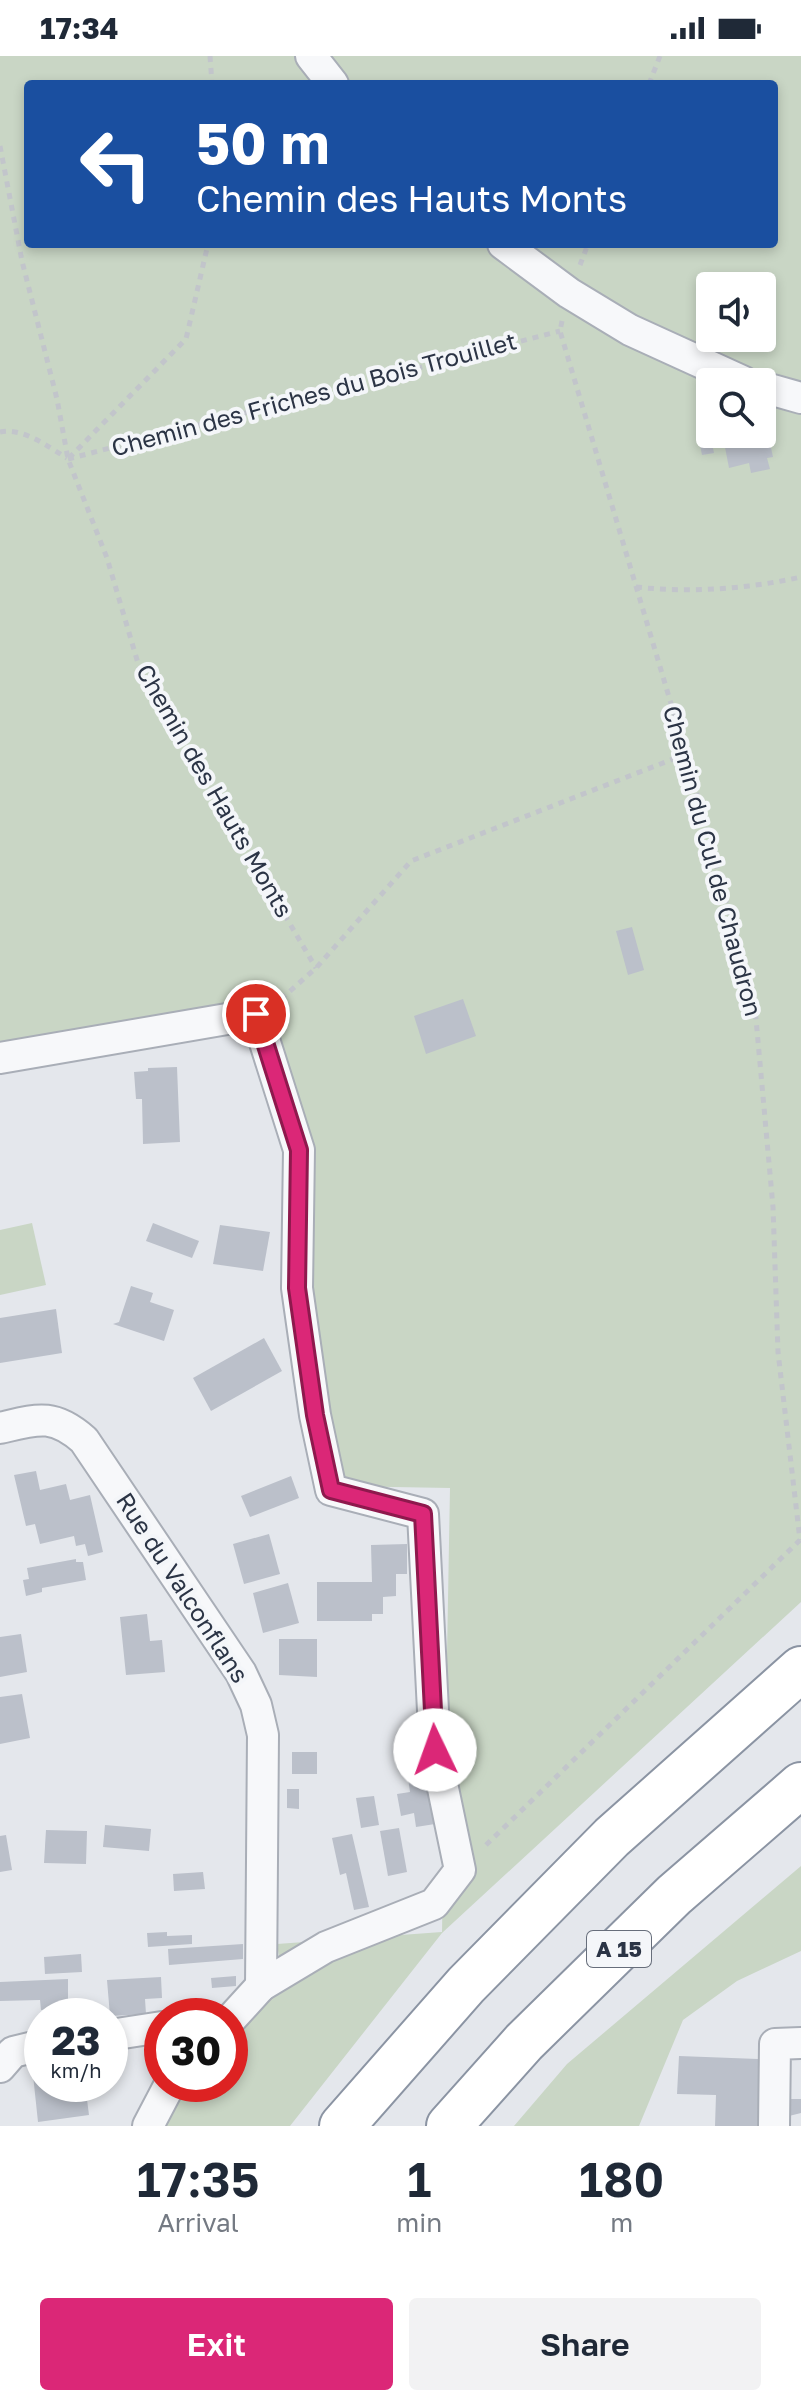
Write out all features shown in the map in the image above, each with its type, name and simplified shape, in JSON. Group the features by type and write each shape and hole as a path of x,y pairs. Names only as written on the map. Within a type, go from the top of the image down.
{"highway":[{"path":"342,2126 466,1985 612,1837 801,1669"},
{"name":"A 15","path":"449,2126 524,2042 674,1895 801,1785"}],"street":[{"path":"311,56 330,80"},
{"path":"508,248 569,293 630,330 713,368"},
{"path":"776,391 801,398"},
{"path":"0,1058 256,1014 299,1150 297,1288 315,1415 331,1490 423,1514 435,1750 460,1870 434,1904 326,1947 261,1986 248,2000"},
{"name":"Rue du Valconflans","path":"0,1428 43,1418 66,1424 84,1440 241,1673 256,1705 263,1735 261,1986"},
{"path":"774,2126 775,2044 801,2043"},
{"path":"0,2067 13,2052 24,2049"},
{"path":"148,2126 161,2102"}],"path":[{"path":"210,56 212,80"},
{"path":"651,80 660,56"},
{"name":"Chemin des Hauts Monts","path":"0,146 22,261 57,399 68,459 107,558 140,670 316,968"},
{"path":"0,432 4,430 28,436 68,459 186,339 207,248"},
{"name":"Chemin du Cul de Chaudron","path":"569,293 560,331 686,754 755,1008 773,1207 778,1352 800,1540"},
{"name":"Chemin des Friches du Bois Trouillet","path":"68,459 560,331"},
{"path":"636,587 669,591 704,590 801,577"},
{"path":"256,1014 280,1001 316,968 411,861 686,754"},
{"path":"460,1870 800,1540"}],"green space":[{"path":"0,56 801,56 801,1602 442,1933 290,2126 160,2126 173,2102 248,2102 248,2012 284,1989 277,1944 442,1932 450,1488 337,1486 259,1006 0,1052"},
{"path":"32,1223 46,1285 0,1295 0,1230"},
{"path":"801,1866 801,1951 737,1981 683,2020 639,2126 514,2126 567,2064"}],"building":[{"path":"701,448 713,448 714,453 702,455"},
{"path":"725,448 771,448 773,457 767,458 770,469 751,473 749,463 729,468"},
{"path":"632,927 644,970 628,975 616,931"},
{"path":"463,999 476,1036 426,1054 414,1016"},
{"path":"177,1067 180,1142 143,1144 142,1099 136,1099 134,1072"},
{"path":"153,1223 199,1241 192,1258 146,1241"},
{"path":"220,1225 270,1232 263,1271 213,1264"},
{"path":"131,1286 153,1293 150,1302 174,1310 164,1341 113,1324 119,1322"},
{"path":"56,1309 62,1353 0,1363 0,1318"},
{"path":"264,1338 282,1371 211,1411 193,1378"},
{"path":"36,1471 40,1490 66,1484 70,1500 90,1495 103,1552 88,1556 85,1544 76,1546 74,1536 40,1544 35,1524 26,1526 14,1475"},
{"path":"291,1476 299,1498 250,1517 241,1496"},
{"path":"269,1534 280,1574 244,1584 233,1544"},
{"path":"407,1544 407,1574 396,1574 396,1596 383,1597 383,1614 372,1614 372,1621 317,1621 317,1582 372,1582 371,1545"},
{"path":"76,1559 76,1562 83,1562 86,1580 42,1588 42,1592 26,1596 23,1580 29,1579 27,1568"},
{"path":"288,1583 299,1623 263,1633 253,1593"},
{"path":"147,1614 150,1641 162,1640 165,1672 126,1675 120,1617"},
{"path":"21,1634 27,1672 0,1677 0,1637"},
{"path":"279,1639 317,1639 317,1677 279,1675"},
{"path":"22,1694 30,1738 0,1744 0,1697"},
{"path":"292,1752 317,1752 317,1774 292,1774"},
{"path":"425,1775 435,1824 416,1827 414,1813 401,1816 397,1794 410,1792 408,1778"},
{"path":"287,1789 299,1789 299,1809 287,1808"},
{"path":"374,1796 379,1825 361,1828 356,1798"},
{"path":"105,1825 151,1829 149,1851 103,1847"},
{"path":"399,1828 407,1872 388,1876 380,1831"},
{"path":"46,1830 87,1831 86,1864 44,1863"},
{"path":"352,1834 369,1907 354,1910 346,1873 340,1875 332,1838"},
{"path":"6,1835 12,1870 0,1872 0,1836"},
{"path":"203,1872 205,1889 174,1891 173,1874"},
{"path":"167,1932 167,1936 192,1935 192,1944 148,1947 147,1933"},
{"path":"243,1944 243,1959 169,1965 168,1949"},
{"path":"81,1954 82,1972 45,1974 44,1957"},
{"path":"236,1976 236,1986 212,1988 211,1978"},
{"path":"161,1977 162,1998 144,1998 144,2014 128,2015 128,1998 108,1998 107,1980"},
{"path":"68,1979 68,1998 0,2001 0,1982"},
{"path":"679,2056 758,2059 758,2126 715,2126 716,2095 677,2094"},
{"path":"789,2099 801,2099 801,2113 789,2116"},
{"path":"36,2102 87,2102 89,2115 38,2122"}],"route":[{"path":"256,1014 299,1150 297,1288 315,1415 331,1490 423,1514 435,1750"}]}
